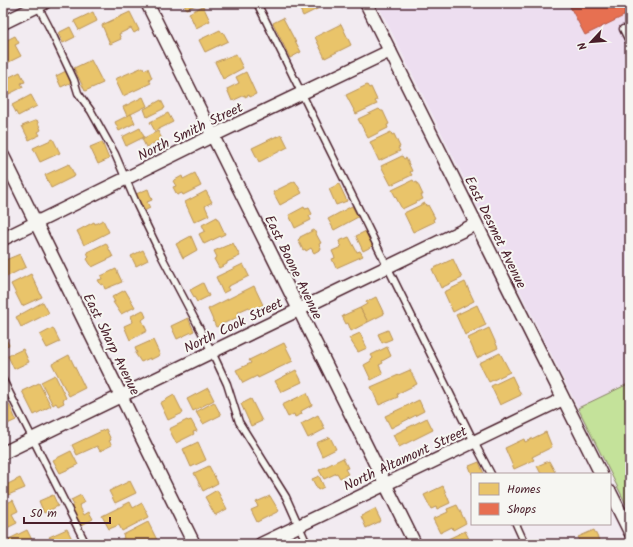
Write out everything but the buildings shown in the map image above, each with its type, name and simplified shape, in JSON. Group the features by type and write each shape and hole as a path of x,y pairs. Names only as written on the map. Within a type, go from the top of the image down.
{"street":[{"name":"East Boone Avenue","path":"147,3 415,544"},
{"name":"East Desmet Avenue","path":"366,3 600,473"},
{"path":"3,23 39,4"},
{"name":"North Smith Street","path":"3,239 212,136 390,51"},
{"name":"East Sharp Avenue","path":"3,156 194,544"},
{"name":"North Cook Street","path":"3,453 476,224"},
{"name":"North Altamont Street","path":"261,544 563,399"},
{"path":"611,494 630,532"}],"lane":[{"path":"257,3 490,473"},
{"path":"39,4 74,80 78,93 104,132 137,205 212,352 227,384 239,422 286,497 308,544"},
{"path":"623,30 630,43"},
{"path":"3,380 86,544"},
{"path":"516,525 525,544"}],"shaded area":[{"path":"377,3 630,3 630,383 578,408"}],"green space":[{"path":"630,383 630,512 611,473 578,408"}]}
